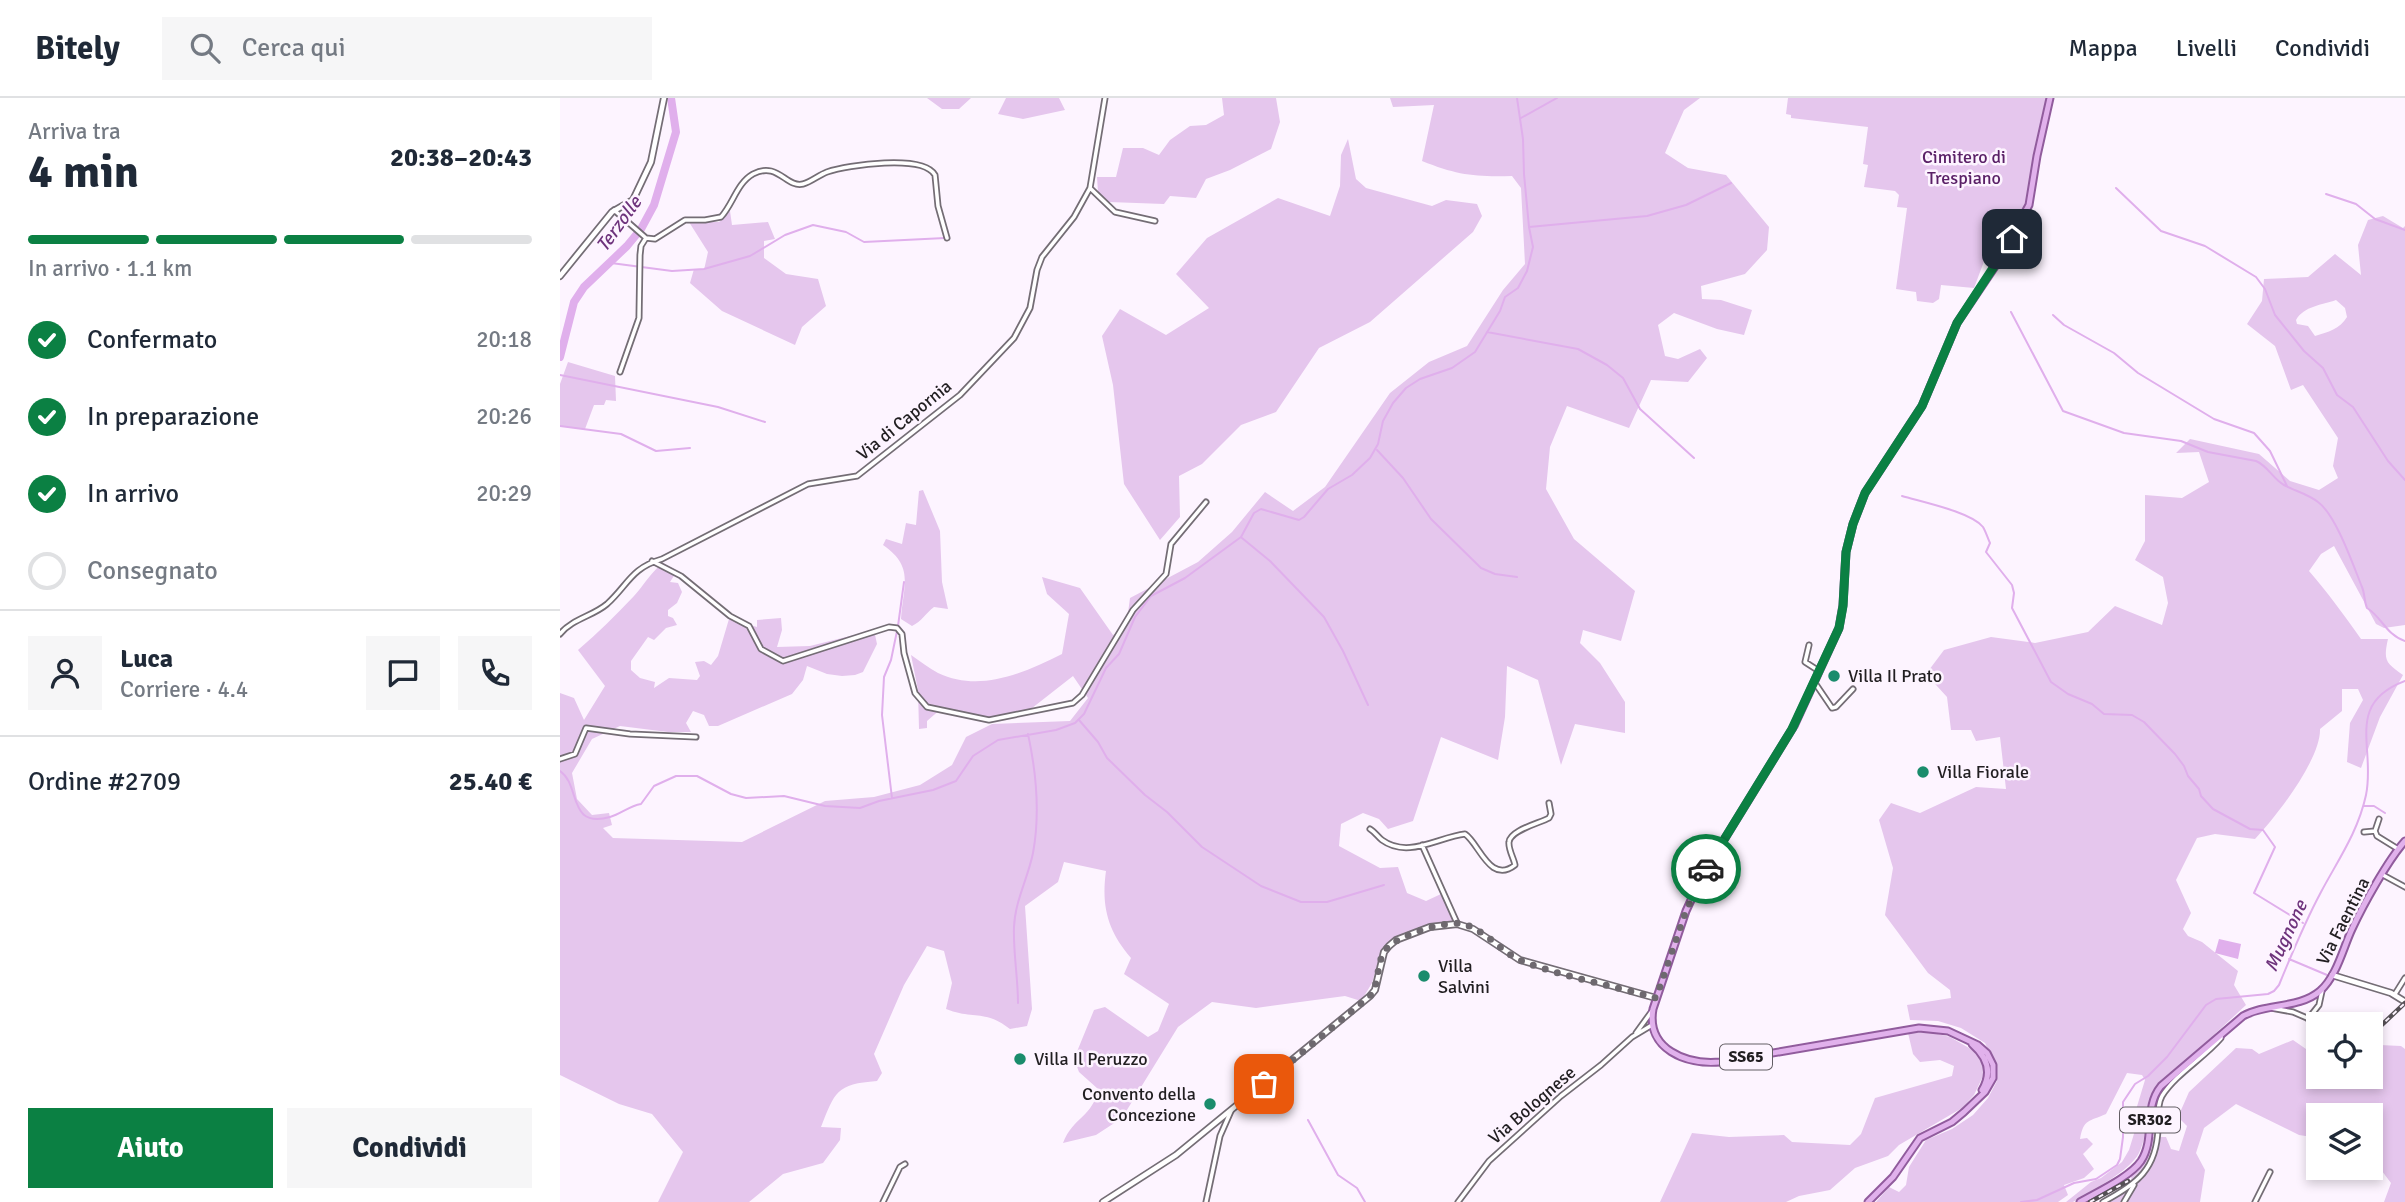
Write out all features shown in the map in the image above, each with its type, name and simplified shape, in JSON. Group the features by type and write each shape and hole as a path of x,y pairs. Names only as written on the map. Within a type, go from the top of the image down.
{"main road":[{"path":"1648,1024 1686,911 1703,874 1792,729 1841,619 1846,552 1865,493 1922,406 1957,323 1996,265 2026,212 2032,198 2036,156 2050,98"},
{"name":"Via Faentina","path":"2080,1202 2137,1165 2147,1147 2152,1101 2156,1093 2221,1034 2246,1014 2298,1001 2322,988 2332,975 2355,923 2405,841"},
{"name":"SS65","path":"1648,1024 1658,1040 1672,1053 1689,1060 1709,1063 1919,1028 1959,1035 1981,1052 1989,1071 1986,1084 1969,1107 1952,1122 1920,1138 1893,1177 1868,1202"}],"street":[{"path":"560,276 614,210 633,200 638,192 651,162 664,98"},
{"name":"Via di Capornia","path":"560,634 607,604 642,566 808,484 857,476 960,395 1013,338 1030,308 1042,257 1085,200 1090,188 1105,98"},
{"path":"614,210 645,237 658,239 685,220 721,217 742,184 754,174 773,171 802,185 828,172 846,167 912,163 929,167 936,174 937,206 947,238"},
{"path":"1090,188 1115,212 1155,221"},
{"path":"620,372 639,318 639,256 645,237"},
{"path":"652,561 681,576 730,617 749,626 761,649 783,661 889,627 898,629 915,694 927,707 989,720 1073,703 1082,695 1133,610 1166,575 1171,544 1206,502"},
{"path":"1809,645 1805,662 1819,671"},
{"path":"1814,681 1832,708 1853,689"},
{"path":"560,759 575,754 586,728 630,734 696,737"},
{"path":"1370,828 1383,841 1409,850 1465,834 1472,840 1481,857 1503,870 1514,868 1515,861 1508,843 1510,838 1523,828 1549,818 1549,803"},
{"path":"2379,819 2375,831 2377,836 2398,849"},
{"path":"2364,832 2375,831"},
{"path":"1422,845 1457,924"},
{"path":"2383,875 2405,887"},
{"path":"1103,1202 1176,1155 1370,996 1375,990 1384,952 1389,946 1396,940 1430,927 1457,924 1474,929 1520,960 1656,998"},
{"path":"2332,975 2395,995 2404,1001"},
{"path":"2395,995 2405,978"},
{"path":"2314,1012 2319,1005 2322,988"},
{"path":"2269,1008 2293,1012 2306,1018"},
{"name":"Via Bolognese","path":"1458,1202 1489,1161 1561,1096 1648,1024"},
{"name":"Via Faentina","path":"2103,1202 2135,1183 2145,1173 2153,1160 2161,1099 2171,1086 2213,1047 2221,1034"},
{"path":"1206,1202 1220,1136 1231,1111"},
{"path":"883,1202 900,1167 905,1164"},
{"path":"2255,1202 2270,1172"},
{"path":"2124,1202 2135,1183"}],"green space":[{"path":"927,98 971,98 959,109 942,109"},
{"path":"1006,98 1059,98 1065,110 1023,119 998,114"},
{"path":"1222,98 1276,98 1280,122 1271,149 1206,179 1196,198 1170,196 1164,204 1109,202 1098,192 1097,177 1116,177 1123,148 1143,148 1159,155 1170,140 1190,126 1206,125 1224,115"},
{"path":"1390,98 1700,98 1684,110 1665,153 1688,168 1726,175 1769,227 1767,250 1745,274 1701,286 1702,299 1721,300 1752,310 1744,335 1717,329 1674,313 1658,325 1665,356 1678,359 1700,349 1707,358 1688,382 1651,380 1629,428 1567,406 1550,447 1546,489 1574,539 1635,591 1621,641 1583,630 1580,643 1600,663 1625,702 1625,733 1575,724 1561,765 1538,680 1507,666 1505,717 1498,760 1441,737 1413,821 1388,829 1379,819 1363,813 1341,824 1339,846 1380,868 1398,867 1407,893 1426,901 1441,894 1454,922 1425,925 1382,948 1372,983 1361,1001 1345,996 1256,1008 1212,1002 1178,1027 1122,1118 1096,1135 1063,1143 1067,1134 1092,1106 1098,1089 1079,1072 1074,1059 1094,1010 1105,1007 1148,1037 1158,1031 1169,1004 1124,974 1131,958 1117,938 1108,918 1106,871 1064,862 1058,882 1025,906 1032,1009 1027,1026 1010,1029 993,1019 946,1009 952,983 944,951 927,946 904,985 874,1054 882,1073 877,1081 845,1088 830,1105 821,1127 841,1128 840,1140 823,1163 783,1174 749,1202 658,1202 683,1152 652,1114 619,1104 560,1075 560,693 574,698 584,720 605,686 578,650 634,596 663,563 677,571 670,582 678,583 682,592 677,603 668,610 668,616 673,618 677,625 666,628 654,640 648,637 631,661 631,670 640,678 655,682 654,688 669,678 697,680 700,676 695,662 704,661 711,665 718,656 729,619 757,627 757,620 781,618 782,630 777,647 810,646 874,630 877,644 863,672 842,676 827,674 807,666 803,680 792,694 718,726 709,726 704,715 693,711 686,723 691,732 620,726 592,739 572,773 577,799 592,815 609,813 612,825 603,828 613,838 742,842 825,801 874,797 920,785 952,765 966,737 992,724 1070,721 1088,698 1073,676 1027,712 988,717 942,708 927,721 927,728 919,729 918,690 911,655 938,673 954,679 986,681 1017,674 1062,654 1069,614 1047,594 1042,577 1080,588 1113,635 1126,628 1130,598 1198,562 1232,532 1265,492 1293,511 1325,487 1390,393 1429,362 1467,346 1503,290 1525,264 1521,188 1512,176 1466,174 1422,161 1434,105 1393,107"},
{"name":"Cimitero di Trespiano","path":"1788,98 2046,98 2035,147 2030,195 2002,249 1989,248 1974,288 1941,285 1939,299 1933,303 1917,301 1916,292 1896,289 1907,208 1897,207 1899,195 1895,191 1864,187 1868,165 1863,164 1868,127 1791,118 1791,115 1786,114"},
{"path":"1348,139 1356,179 1366,188 1432,206 1446,200 1477,204 1482,216 1473,232 1370,322 1319,348 1276,412 1241,425 1202,464 1179,476 1180,517 1160,540 1124,484 1113,385 1102,336 1120,309 1166,335 1209,308 1176,274 1207,238 1278,198 1330,216 1340,186 1341,155"},
{"path":"730,211 732,225 768,222 775,239 764,241 764,258 786,274 818,279 826,306 802,327 795,345 722,311 690,283 694,269 704,270 708,252 689,222 719,222"},
{"path":"2383,216 2403,228 2405,226 2405,625 2384,628 2376,624 2334,546 2321,554 2309,571 2361,639 2388,639 2387,661 2403,675 2380,717 2361,768 2347,762 2350,723 2363,700 2358,689 2342,689 2342,711 2320,729 2313,756 2305,771 2264,829 2255,839 2215,834 2197,838 2176,880 2191,913 2183,929 2188,936 2202,942 2238,971 2234,985 2246,1005 2159,1086 2151,1103 2139,1153 2134,1160 2109,1180 2073,1202 2066,1202 2122,1162 2129,1150 2137,1124 2132,1123 2145,1080 2142,1075 2127,1073 2106,1114 2086,1124 2080,1139 2087,1138 2093,1144 2083,1154 2094,1169 2084,1178 2064,1185 2068,1195 2058,1202 1876,1202 1889,1187 1899,1192 1906,1185 1909,1167 1926,1140 1952,1129 1973,1115 1988,1098 1997,1081 1995,1064 1985,1043 1961,1028 1938,1021 1910,1020 1907,1005 1951,998 1950,990 1928,973 1885,915 1893,868 1879,820 1891,803 1920,813 1976,787 2006,789 2000,737 1976,741 1971,730 1951,730 1947,697 1926,674 1944,650 1991,637 2035,643 2088,632 2115,606 2162,625 2168,603 2163,577 2135,560 2145,541 2145,495 2182,498 2209,482 2199,452 2176,453 2190,439 2259,454 2290,481 2319,490 2338,478 2333,466 2338,438 2303,385 2291,390 2275,346 2247,324 2262,301 2264,279 2308,277 2335,254 2361,275 2358,245 2368,220","holes":["2336,300 2345,308 2347,317 2344,321 2324,333 2315,336 2308,326 2297,324 2299,315 2314,307"]},
{"path":"568,362 615,376 616,401 606,400 604,405 594,405 585,429 560,426 560,384"},
{"path":"923,490 940,531 942,582 948,609 934,607 912,626 901,619 905,587 903,569 900,561 883,545 886,539 902,544 906,523 916,525 919,491"},
{"path":"1930,1032 1950,1037 1976,1052 1982,1064 1983,1076 1974,1095 1962,1108 1899,1145 1888,1156 1855,1168 1830,1190 1799,1196 1786,1202 1660,1202 1692,1133 1729,1137 1784,1135 1792,1142 1850,1145 1861,1134 1875,1098 1952,1076 1954,1066 1940,1060 1920,1062 1913,1054 1908,1033"},
{"path":"2293,1040 2306,1049 2306,1089 2383,1089 2383,1045 2401,1046 2405,1049 2405,1202 2384,1202 2391,1183 2383,1172 2383,1103 2306,1103 2306,1136 2236,1104 2204,1128 2196,1153 2205,1170 2200,1202 2101,1202 2132,1182 2131,1176 2142,1165 2153,1137 2166,1137 2171,1149 2179,1151 2187,1126 2178,1117 2189,1092 2236,1048 2252,1049 2259,1054"}],"shaded area":[{"path":"2219,939 2241,944 2238,959 2215,953"}],"waterway":[{"name":"Terzolle","path":"560,357 574,302 584,287 627,246 641,229 654,205 676,132 671,98"},
{"path":"560,771 571,786 581,811 587,817 596,819 614,816 641,804 654,786 676,776 697,776 731,794 746,798 784,796 825,806 860,808 879,801 933,790 956,781 973,756 998,740 1056,730 1075,723 1084,714 1106,668 1119,654 1135,617 1151,596 1185,578 1241,537 1254,513 1261,509 1299,520 1304,517 1328,489 1352,475 1370,458 1378,444 1383,421 1406,388 1420,379 1452,368 1475,352 1500,311 1505,297 1518,288 1527,271 1533,247 1517,98"},
{"path":"1521,118 1557,98"},
{"path":"1529,227 1647,216 1686,205 1731,183"},
{"path":"2116,188 2161,231 2205,246 2256,277 2265,289 2275,315 2304,351 2323,368 2337,395 2353,407 2388,461 2405,480"},
{"path":"2326,194 2356,204 2375,219 2405,230"},
{"path":"611,263 672,271 704,269 750,256 785,235 813,225 846,232 864,242 945,238"},
{"path":"2011,312 2063,411 2124,433 2181,441 2208,452 2256,461 2280,482 2318,502 2325,508 2343,541 2363,590 2367,608 2393,635 2405,641"},
{"path":"2053,315 2064,325 2114,353 2138,373 2214,419 2254,433 2270,451 2287,486"},
{"path":"1487,332 1578,349 1607,365 1623,378 1640,409 1694,458"},
{"path":"560,375 718,407 765,422"},
{"path":"560,426 621,434 656,451 690,448"},
{"path":"1377,450 1403,478 1431,519 1481,568 1495,574 1517,577"},
{"path":"1902,496 1957,512 1983,527 1990,543 1986,552 2012,585 2012,608 2051,682 2068,694 2092,704 2104,714 2132,715 2144,722 2175,754 2201,796 2213,809 2250,829 2263,830 2275,847 2254,893 2303,923"},
{"path":"1242,538 1270,561 1324,617 1368,705"},
{"path":"898,626 904,582"},
{"path":"892,798 882,715 884,677 891,660 897,631"},
{"name":"Mugnone","path":"2021,1202 2037,1200 2074,1183 2096,1179 2117,1165 2123,1137 2123,1102 2135,1084 2148,1076 2167,1057 2206,1005 2216,999 2268,994 2279,985 2321,892 2358,821 2368,778 2368,715 2375,702 2386,691 2405,681"},
{"path":"1079,720 1098,742 1107,758 1202,847 1261,886 1301,902 1327,902 1384,885"},
{"path":"1018,1003 1014,927 1019,899 1033,853 1037,808 1028,734"},
{"path":"2364,806 2374,806 2385,813"},
{"path":"2289,959 2327,975"},
{"path":"1308,1120 1338,1175 1357,1188 1365,1202"}],"railway":[{"path":"2383,1024 2405,1003"},
{"path":"2090,1202 2128,1181"}],"way so far":[{"path":"1264,1084 1370,996 1375,990 1378,970 1389,946 1396,940 1430,927 1463,924 1520,960 1656,998 1686,911 1706,869"}],"place":[{"name":"Villa Il Prato","path":"1834,676"},
{"name":"Villa Fiorale","path":"1923,772"},
{"name":"Villa Salvini","path":"1424,976"},
{"name":"Villa Il Peruzzo","path":"1020,1059"},
{"name":"Convento della Concezione","path":"1210,1104"}],"route":[{"path":"1706,869 1792,729 1839,628 1848,538 1865,493 1922,406 1957,323 2012,239"}]}
